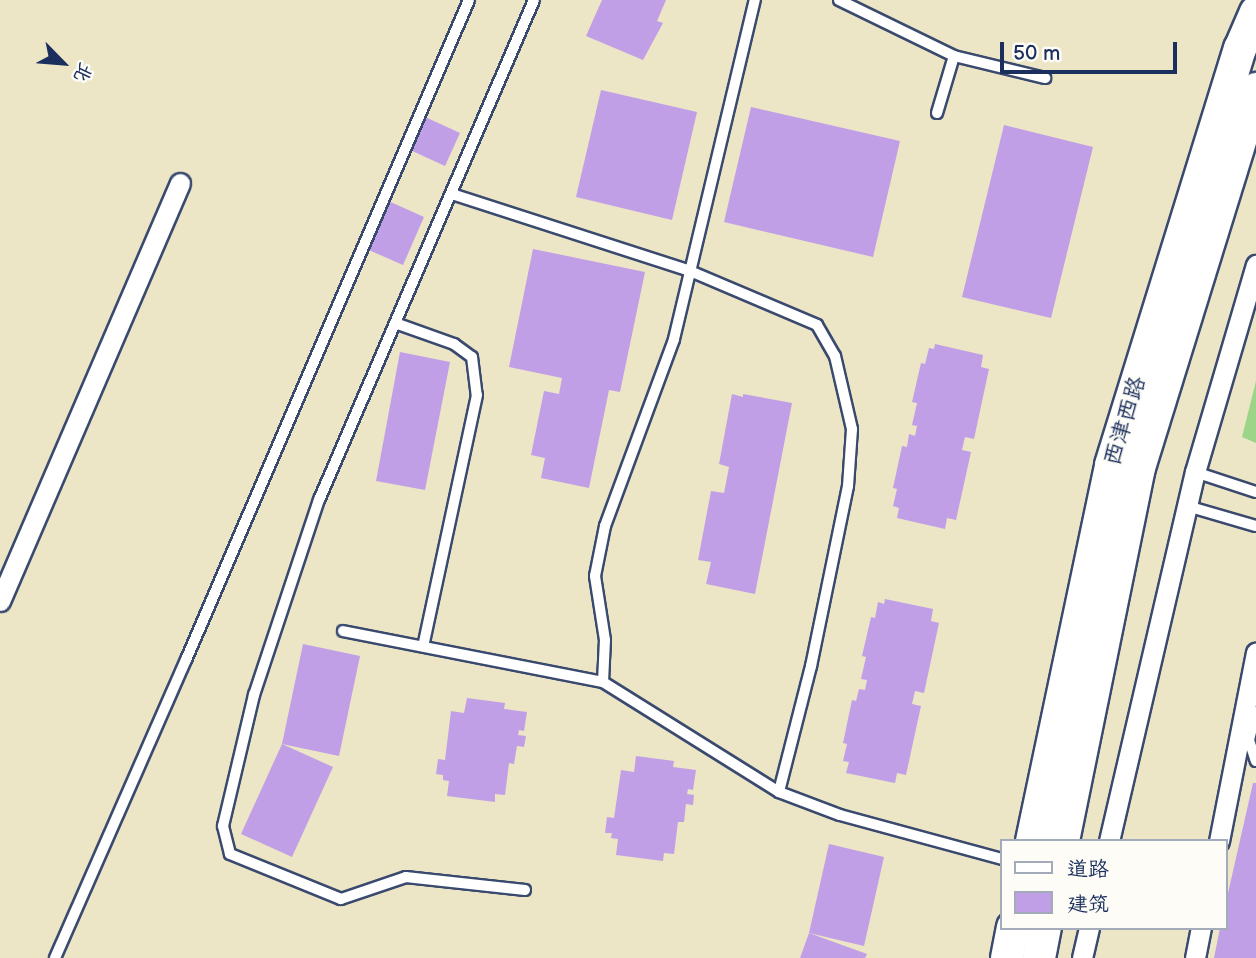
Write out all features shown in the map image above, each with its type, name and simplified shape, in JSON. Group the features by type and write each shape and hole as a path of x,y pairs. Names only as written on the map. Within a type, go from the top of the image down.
{"main road":[{"name":"西津西路","path":"1032,839 1111,465 1240,49 1256,12"},
{"name":"西津西路","path":"1063,839 1138,471 1256,89"},
{"path":"1007,958 1013,930"},
{"path":"1038,958 1045,930"}],"street":[{"path":"0,601 180,183"},
{"path":"1109,839 1195,472 1256,265"},
{"path":"1219,839 1256,653"},
{"path":"1082,958 1089,930"},
{"path":"1195,958 1201,930"}],"lane":[{"path":"55,958 469,0"},
{"path":"525,890 406,877 341,899 230,854 223,826 254,695 319,500 534,0"},
{"path":"603,682 605,640 595,576 600,551 606,526 674,339 755,0"},
{"path":"839,0 954,56 1045,78"},
{"path":"937,113 954,56"},
{"path":"452,194 690,271 817,325 835,356 852,429 848,486 811,666 779,792"},
{"path":"395,323 454,344 472,357 477,395 423,646"},
{"path":"1195,472 1256,492"},
{"path":"1187,506 1256,526"},
{"path":"343,631 603,682 779,792 840,815 1000,858"},
{"path":"1256,712 1249,740 1256,761"}],"green space":[{"path":"1256,381 1256,443 1242,437"}],"building":[{"path":"602,0 666,0 657,21 663,23 643,60 586,36"},
{"path":"601,90 697,112 672,220 576,197"},
{"path":"751,107 900,141 873,257 724,222"},
{"path":"423,116 460,133 445,166 408,149"},
{"path":"1004,125 1093,147 1051,318 962,297"},
{"path":"384,199 424,217 403,265 362,247"},
{"path":"533,249 645,272 620,392 609,390 589,488 541,478 545,458 531,455 544,391 559,394 562,378 509,367"},
{"path":"935,344 983,355 981,367 989,369 974,439 965,437 962,450 971,452 956,520 947,518 945,529 897,518 899,508 893,506 897,489 893,488 902,446 907,447 909,434 915,436 917,426 912,425 917,403 912,402 921,363 925,364 929,348 934,349"},
{"path":"400,352 450,362 425,490 376,481"},
{"path":"732,394 792,403 755,594 706,584 711,562 698,560 711,491 724,493 729,467 719,464"},
{"path":"885,599 933,609 931,621 939,623 924,693 915,691 912,704 921,706 906,775 897,773 895,783 846,773 849,762 843,761 847,744 843,743 852,700 856,701 859,689 865,690 867,680 861,679 866,657 862,656 871,617 875,618 878,602 884,604"},
{"path":"303,644 360,656 339,756 282,744"},
{"path":"467,698 505,703 504,709 527,712 524,731 519,730 518,735 526,736 524,747 517,746 514,764 509,763 505,795 495,794 495,802 447,796 449,781 443,780 443,775 436,774 438,759 445,760 451,711 464,713"},
{"path":"282,744 333,767 292,857 241,834"},
{"path":"636,756 674,761 673,767 696,770 693,790 688,789 687,794 694,795 693,805 686,804 684,822 678,822 674,854 664,853 663,861 616,855 618,839 611,838 612,833 605,833 607,817 614,818 621,770 634,772"},
{"path":"1253,783 1256,783 1256,958 1214,958 1220,930 1228,930 1228,893"},
{"path":"829,844 884,857 864,946 809,933"},
{"path":"809,933 867,954 865,958 800,958"}]}
